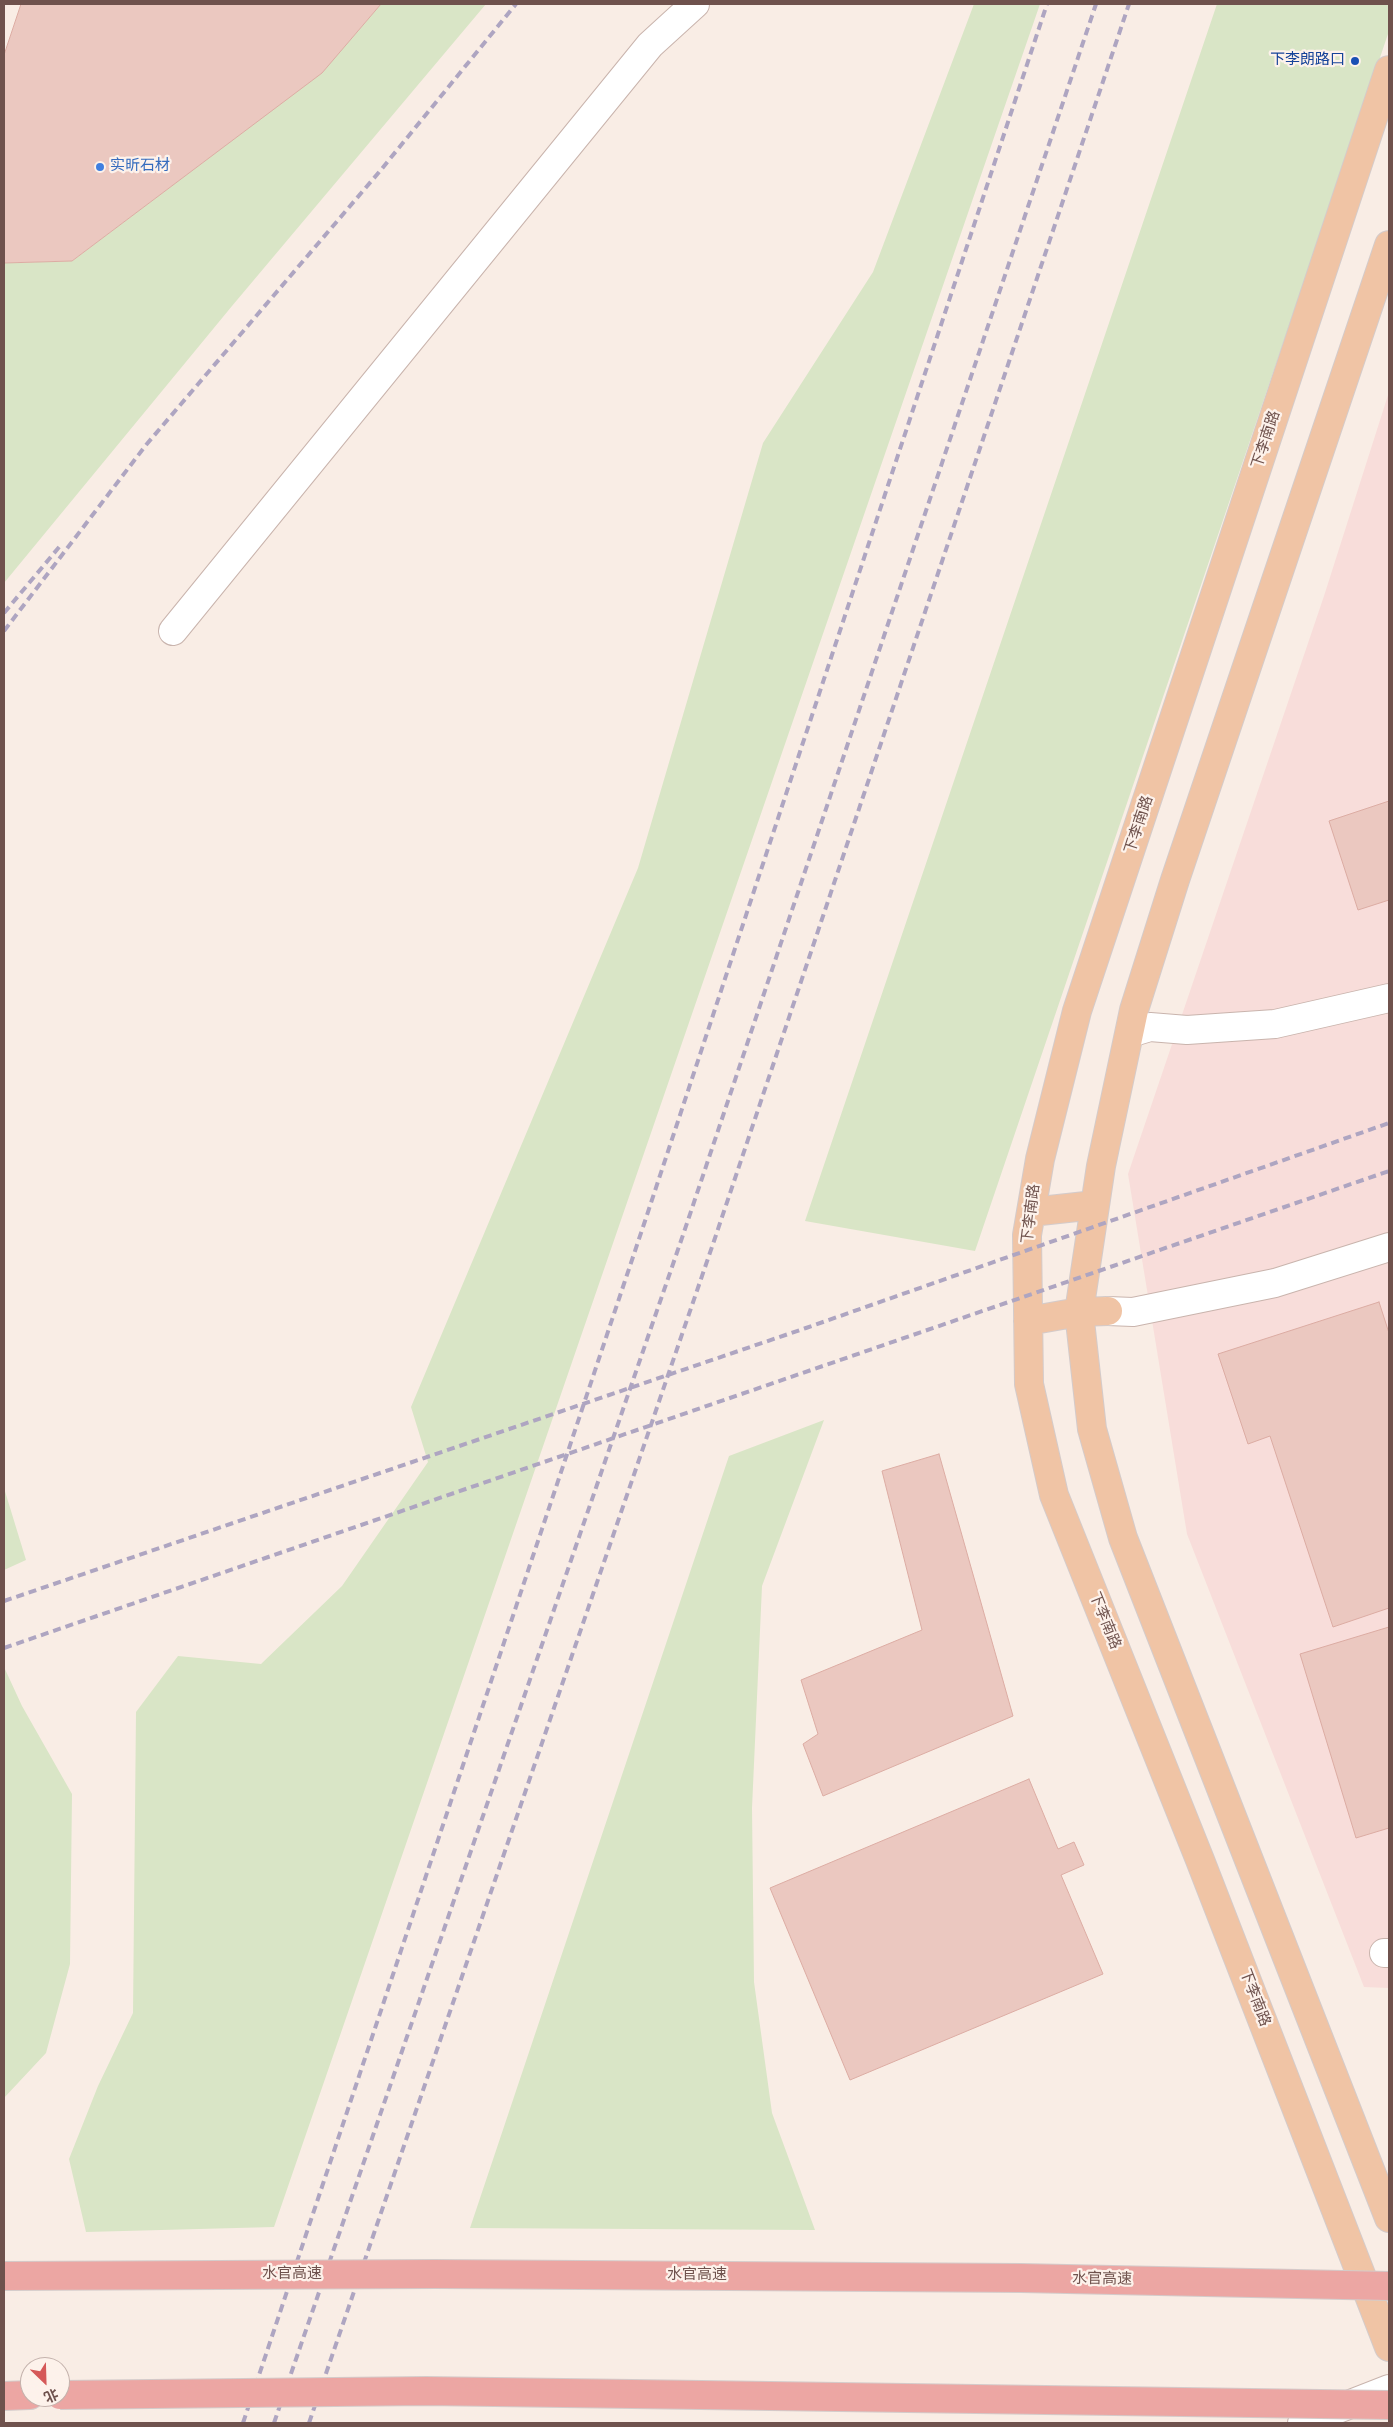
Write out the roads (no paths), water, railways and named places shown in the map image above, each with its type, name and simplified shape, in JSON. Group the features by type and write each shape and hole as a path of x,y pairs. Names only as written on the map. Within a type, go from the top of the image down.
{"highway":[{"name":"水官高速","path":"4,2276 544,2274 1021,2278 1389,2286"},
{"path":"70,2395 426,2391 1389,2405"},
{"path":"4,2396 20,2395"}],"main road":[{"name":"下李南路","path":"1389,70 1077,1011 1040,1159 1027,1235 1030,1384 1054,1496 1204,1869 1389,2347"},
{"path":"1389,245 1175,880 1134,1010 1095,1205 1079,1312 1092,1429 1123,1538 1389,2218"},
{"path":"1031,1212 1095,1205"},
{"path":"1028,1321 1079,1312 1108,1311"}],"lane":[{"path":"174,631 650,45 695,4"},
{"path":"1130,1033 1150,1027 1187,1030 1274,1024 1389,998"},
{"path":"1108,1311 1133,1312 1275,1284 1389,1247"},
{"path":"1302,2423 1389,2389"}],"railway":[{"path":"4,631 146,445 380,171 516,4"},
{"path":"243,2423 644,1224 1047,4"},
{"path":"274,2423 683,1235 1096,4"},
{"path":"309,2423 714,1241 1129,4"},
{"path":"4,613 60,546"},
{"path":"4,1601 806,1328 1389,1123"},
{"path":"4,1648 1389,1171"}],"place":[{"name":"下李朗路口","path":"1355,61"},
{"name":"实昕石材","path":"100,167"}]}
